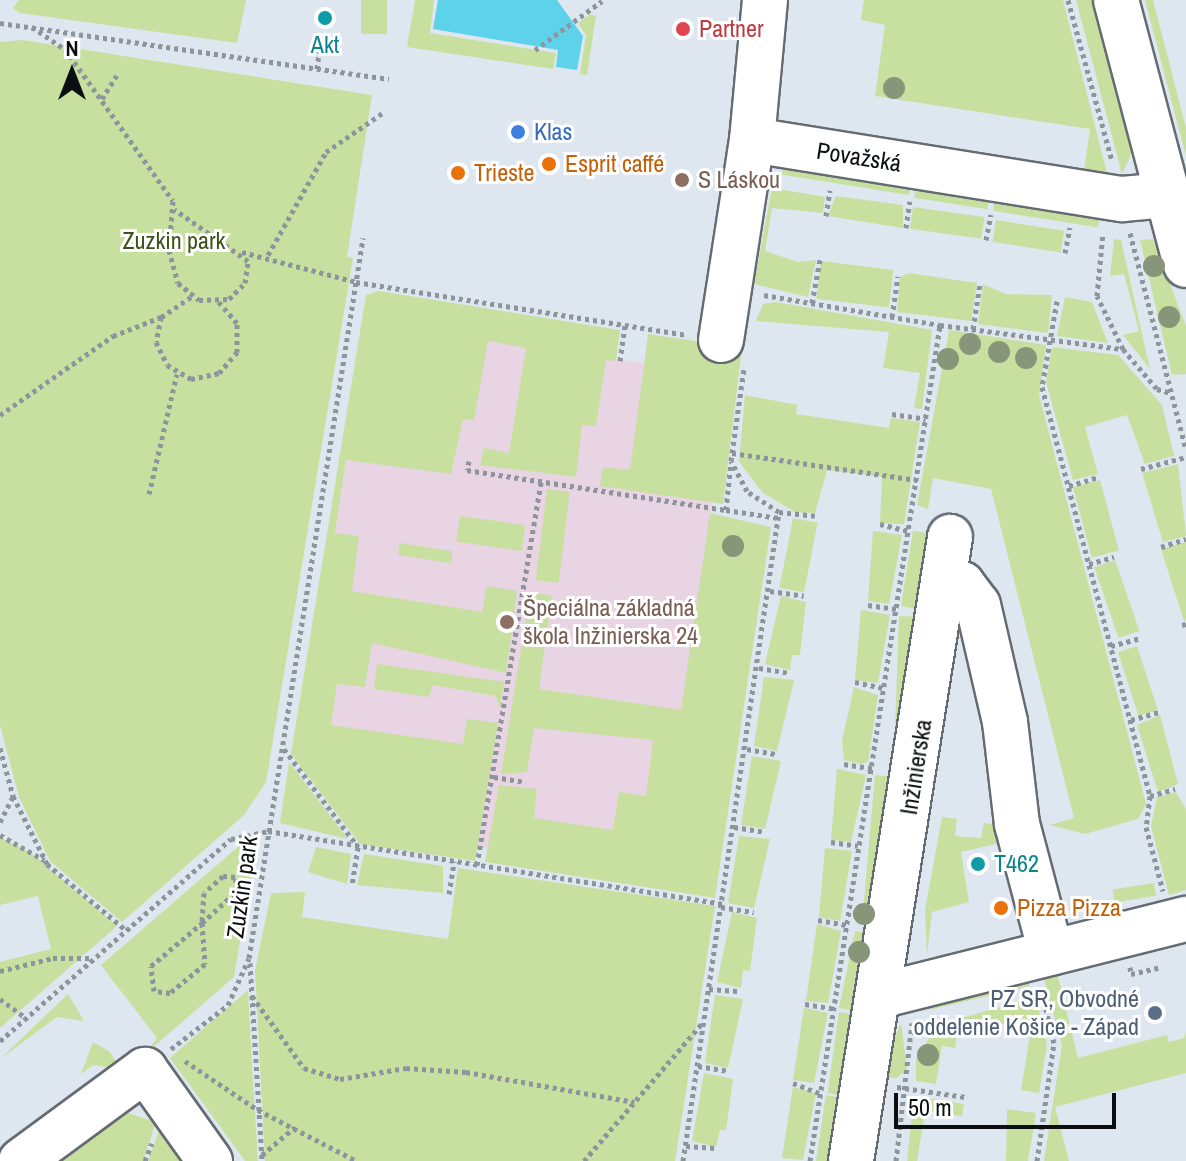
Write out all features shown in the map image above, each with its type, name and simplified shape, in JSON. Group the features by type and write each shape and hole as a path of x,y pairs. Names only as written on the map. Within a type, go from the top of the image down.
{"street":[{"path":"721,340 752,140 765,0"},
{"path":"1116,0 1186,265"},
{"name":"Považská","path":"752,140 1122,199 1168,195"},
{"name":"Inžinierska","path":"851,1161 908,1007 944,579 930,534"},
{"path":"944,579 962,584 978,605 1005,722 1017,824 1051,953"},
{"path":"908,1007 1051,953 1179,920"},
{"path":"21,1161 157,1060 210,1161"}],"path":[{"path":"535,50 603,2"},
{"path":"0,23 389,79"},
{"path":"32,27 65,49 102,99 174,209 242,252 268,255 356,282 747,344 726,510"},
{"path":"317,69 321,36"},
{"path":"102,99 118,73"},
{"path":"268,255 326,152 384,112"},
{"path":"826,216 830,190"},
{"path":"906,228 910,203"},
{"path":"161,317 159,355 177,374 205,378 230,364 237,323 219,302 192,297 178,283 169,250 174,209"},
{"path":"986,240 991,214"},
{"path":"1065,253 1070,227"},
{"name":"Zuzkin park","path":"157,1060 228,1005 249,958 363,238"},
{"path":"219,302 245,283 242,252"},
{"path":"812,303 820,260"},
{"path":"892,317 898,276"},
{"path":"973,329 980,284"},
{"path":"747,293 940,325"},
{"path":"0,415 113,336 161,317 192,297"},
{"path":"1057,301 1042,387 1150,796 1146,827 1152,861 1179,920"},
{"path":"620,361 625,325"},
{"path":"1123,349 1157,389 1172,393"},
{"path":"149,494 177,374"},
{"path":"892,414 926,419"},
{"path":"732,453 917,480"},
{"path":"1141,469 1186,457"},
{"path":"469,461 467,470 726,510 815,516"},
{"path":"731,461 747,491 779,515"},
{"path":"1069,486 1099,477"},
{"path":"587,489 589,479"},
{"path":"477,865 541,481"},
{"path":"683,1161 747,749 779,515"},
{"path":"880,524 930,534"},
{"path":"1161,547 1186,539"},
{"path":"1089,564 1114,557"},
{"path":"515,582 525,584"},
{"path":"770,591 804,596"},
{"path":"868,605 877,606"},
{"path":"1111,646 1141,638"},
{"path":"759,668 790,673"},
{"path":"855,682 884,688"},
{"path":"1131,720 1159,712"},
{"path":"494,715 503,717"},
{"path":"0,748 2,772 47,864"},
{"path":"283,748 358,847 352,885"},
{"path":"747,749 776,754"},
{"path":"844,764 854,766"},
{"path":"494,777 526,782"},
{"path":"1150,796 1175,789"},
{"path":"0,822 13,796"},
{"path":"734,827 765,832"},
{"path":"0,1041 231,839 268,831 754,912"},
{"path":"0,835 47,864 126,930"},
{"path":"831,842 858,846"},
{"path":"449,894 454,861"},
{"path":"202,923 204,893 223,876 235,877 238,890 202,923 151,966 154,991 170,993 205,964 202,923"},
{"path":"818,920 826,921"},
{"path":"0,971 53,958 93,958"},
{"path":"249,958 262,1158"},
{"path":"709,989 740,991"},
{"path":"1027,994 1041,990 1054,1043 1037,1161"},
{"path":"252,996 304,1068 340,1079 406,1068 466,1072 634,1102"},
{"path":"0,999 26,1017"},
{"path":"805,1004 834,1009"},
{"path":"896,1161 909,1089 908,1007"},
{"path":"584,1161 704,1022"},
{"path":"157,1060 295,1127 357,1161"},
{"path":"698,1066 728,1071"},
{"path":"793,1083 817,1086 820,1094"},
{"path":"882,1085 965,1097"},
{"path":"262,1158 295,1127"},
{"path":"686,1146 716,1148"}],"shaded area":[{"name":"Špeciálna základná škola Inžinierska 24","path":"370,313 645,364 712,502 658,873 370,832 301,743"}],"green space":[{"path":"19,0 246,0 237,43 20,13 13,8"},
{"path":"361,0 387,0 387,34 361,34"},
{"path":"415,0 434,0 430,33 556,53 553,69 407,47"},
{"path":"864,0 1063,0 1109,181 1084,171 1090,129 875,96 885,25 861,20"},
{"path":"1076,0 1099,0 1134,148 1122,174"},
{"path":"1145,0 1153,0 1186,128 1186,156"},
{"path":"590,14 596,16 587,75 580,74 586,35 578,23"},
{"name":"Zuzkin park","path":"22,40 372,95 347,257 353,258 266,782 244,815 122,922 50,861 19,797 0,725 0,42"},
{"path":"794,164 912,180 909,195 778,174"},
{"path":"917,181 990,193 987,209 914,198"},
{"path":"772,188 825,197 823,213 772,208 765,251 798,262 816,260 808,297 754,284"},
{"path":"996,193 1101,210 1098,227 993,211"},
{"path":"836,196 903,205 903,228 828,216"},
{"path":"913,207 984,217 981,239 910,229"},
{"path":"996,220 1064,231 1061,253 993,242"},
{"path":"1114,239 1121,240 1150,369 1123,335 1139,331 1124,274 1110,276"},
{"path":"1153,239 1186,326 1186,374 1172,375 1140,240"},
{"path":"821,261 893,270 889,308 816,299"},
{"path":"909,273 977,283 971,321 897,312 900,277"},
{"path":"983,284 1006,294 1052,295 1048,333 978,324"},
{"path":"379,291 620,330 616,361 606,360 596,426 582,425 576,477 480,465 484,448 509,453 526,348 488,341 474,420 463,419 451,474 346,460 335,533 359,536 352,591 482,612 487,586 517,591 506,673 372,643 365,687 337,684 331,725 463,744 467,719 498,723 475,861 360,844 291,754 366,295"},
{"path":"1065,297 1092,302 1108,343 1057,336"},
{"path":"776,302 932,330 922,409 914,408 920,373 883,368 889,332 756,321 763,304"},
{"path":"949,330 1046,345 1039,395 1146,804 1138,819 1085,834 1050,825 1074,818 991,489 933,478 928,509 917,505"},
{"path":"648,334 742,348 723,504 600,486 603,467 630,470"},
{"path":"1052,347 1118,355 1162,405 1174,456 1145,464 1127,415 1085,427 1098,474 1073,480 1046,382"},
{"path":"745,395 797,405 796,414 889,428 891,418 920,422 904,524 880,523 882,477 827,470 815,513 795,512 763,493 739,462"},
{"path":"1178,464 1186,536 1163,542 1142,473"},
{"path":"1100,480 1119,551 1092,558 1073,487"},
{"path":"547,489 570,492 559,583 536,580"},
{"path":"710,513 771,527 715,898 485,862 499,785 537,789 534,818 613,830 619,792 646,796 653,740 534,728 527,772 501,774 530,592 552,596 539,689 681,710"},
{"path":"460,516 525,525 522,551 456,542"},
{"path":"793,518 818,523 804,592 779,588"},
{"path":"873,531 902,535 889,604 868,601"},
{"path":"913,531 927,533 922,610 901,606"},
{"path":"1186,542 1186,620 1184,621 1161,549"},
{"path":"400,543 452,551 450,563 398,555"},
{"path":"1115,560 1139,631 1119,638 1094,567"},
{"path":"781,596 806,602 800,655 792,655 790,670 765,664"},
{"path":"861,610 890,615 878,683 855,680"},
{"path":"899,616 922,617 917,765 894,764"},
{"path":"1137,646 1158,710 1139,716 1118,652"},
{"path":"377,664 504,682 500,710 496,696 432,685 429,697 374,689"},
{"path":"764,677 794,680 777,751 754,746"},
{"path":"854,687 878,695 868,762 861,764 844,760 842,741"},
{"path":"1160,715 1178,784 1158,792 1137,725"},
{"path":"752,756 781,761 765,829 741,825"},
{"path":"289,762 348,839 280,823"},
{"path":"837,769 866,775 851,842 831,840"},
{"path":"875,775 898,777 885,923 862,921"},
{"path":"1176,792 1186,809 1186,890 1169,895 1151,826 1157,797"},
{"path":"942,817 957,819 955,836 981,838 984,823 999,825 1004,842 961,852 969,902 932,912 927,955 925,910"},
{"path":"739,836 770,839 754,908 728,903"},
{"path":"0,837 30,852 117,926 0,1028 0,962 51,949 38,896 0,905"},
{"path":"246,840 255,854 234,977 144,1055 157,1038 101,965"},
{"path":"316,847 351,854 347,884 308,872"},
{"path":"825,848 852,851 840,921 819,917"},
{"path":"364,854 443,866 443,893 357,885"},
{"path":"458,868 715,906 675,1161 265,1161 255,971 271,893 305,892 302,917 448,939"},
{"path":"1154,883 1156,896 1115,902 1113,890"},
{"path":"732,912 757,918 750,971 743,970 741,988 717,982"},
{"path":"817,924 841,931 828,1003 806,1001"},
{"path":"855,931 873,934 861,1012 839,1008"},
{"path":"1056,968 1078,1058 1167,1035 1169,1042 1184,1038 1186,1031 1186,1073 1055,1107 1069,1161 1044,1161 1062,1045 1044,979"},
{"path":"1026,976 1030,986 929,1010 938,1002"},
{"path":"248,990 258,1161 245,1161 170,1058"},
{"path":"68,994 84,1021 57,1017 0,1059"},
{"path":"715,995 743,999 728,1068 705,1063"},
{"path":"1036,997 1047,1045 1039,1093 1021,1090 1031,1028 975,1019 972,1037 957,1035 955,1048 942,1046 936,1084 916,1081 916,1060 937,1025"},
{"path":"804,1008 828,1013 814,1083 793,1080"},
{"path":"839,1012 860,1015 848,1096 828,1093"},
{"path":"901,1023 907,1069 897,1078 878,1076"},
{"path":"93,1042 110,1052 120,1069 93,1065 81,1074"},
{"path":"704,1073 733,1079 726,1130 720,1130 716,1147 692,1141"},
{"path":"793,1087 816,1093 803,1160 782,1158"},
{"path":"826,1095 847,1099 834,1161 816,1161"},
{"path":"914,1096 964,1104 962,1116 925,1111 917,1161 907,1161"},
{"path":"1007,1109 1036,1113 1028,1161 1006,1161"},
{"path":"125,1112 156,1122 143,1161 36,1161"},
{"path":"161,1125 193,1161 148,1161"}],"water":[{"path":"438,0 557,0 583,36 577,70 556,67 558,50 433,29"}],"place":[{"name":"Akt","path":"325,18"},
{"name":"Partner","path":"683,29"},
{"name":"Klas","path":"518,132"},
{"name":"Esprit caffé","path":"549,164"},
{"name":"Trieste","path":"458,173"},
{"name":"S Láskou","path":"682,180"},
{"name":"Špeciálna základná škola Inžinierska 24","path":"507,622"},
{"name":"T462","path":"978,864"},
{"name":"Pizza Pizza","path":"1001,908"},
{"name":"PZ SR, Obvodné oddelenie Košice - Západ","path":"1155,1013"}]}
